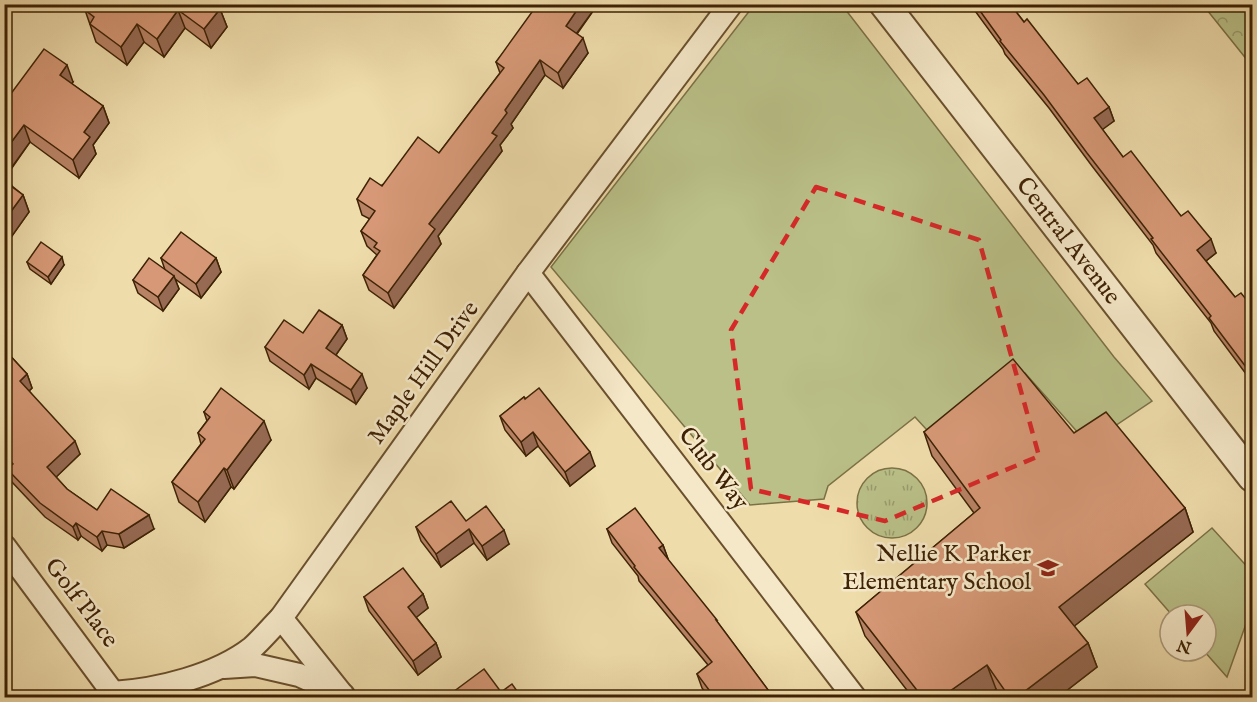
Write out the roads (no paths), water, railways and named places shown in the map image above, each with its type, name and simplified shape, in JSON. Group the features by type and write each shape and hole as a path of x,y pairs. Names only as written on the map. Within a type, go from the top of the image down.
{"street":[{"name":"Maple Hill Drive","path":"111,695 177,683 219,668 252,648 281,618 528,273 731,4"},
{"name":"Central Avenue","path":"884,4 1252,477"},
{"name":"Club Way","path":"528,273 855,698"},
{"name":"Golf Place","path":"4,546 111,695"},
{"path":"281,618 344,696"},
{"path":"219,668 255,665 299,675 344,696"}],"place":[{"name":"Nellie K Parker Elementary School","path":"1048,568"}]}
